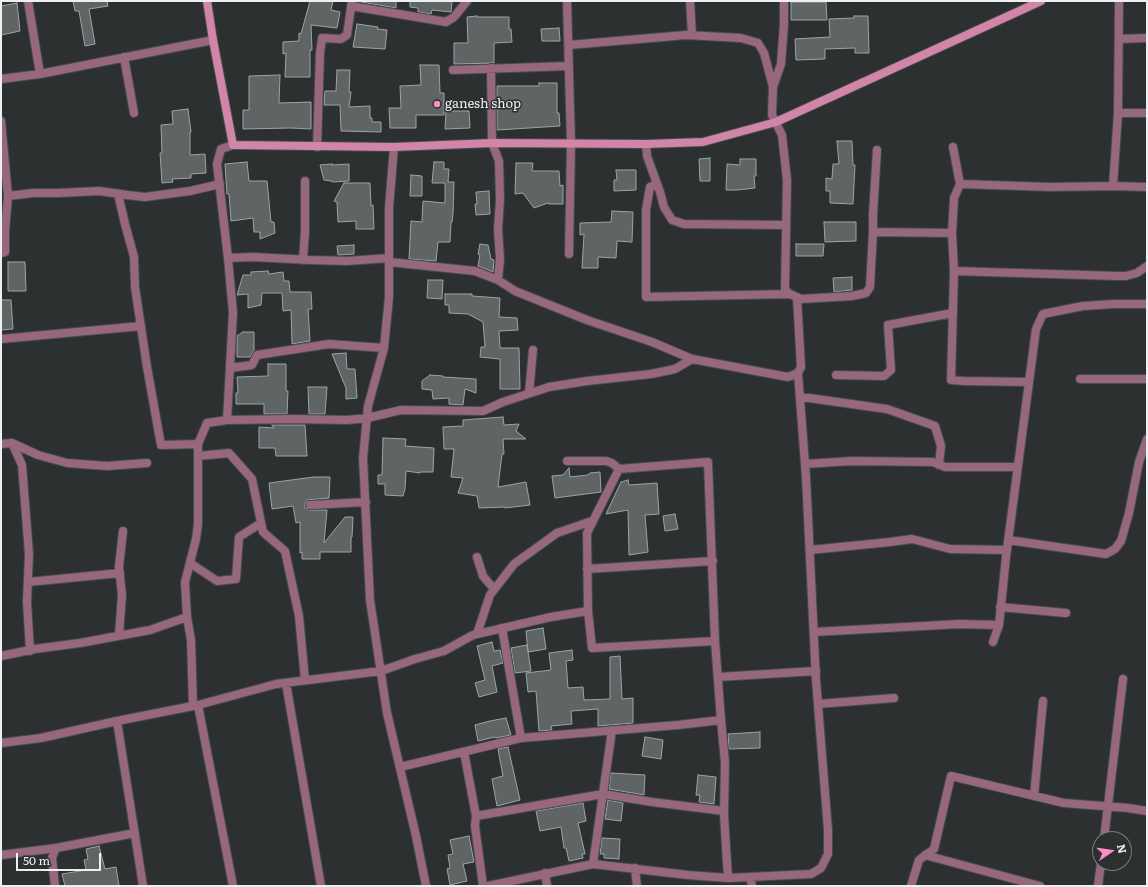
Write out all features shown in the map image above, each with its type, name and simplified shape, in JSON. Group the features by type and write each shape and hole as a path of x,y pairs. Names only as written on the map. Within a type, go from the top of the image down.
{"street":[{"path":"28,1 40,74"},
{"path":"208,1 213,40 233,146"},
{"path":"317,147 320,53 322,38 341,39 347,35 352,4 446,22 454,17 467,1"},
{"path":"568,1 571,143 569,254"},
{"path":"690,1 692,35"},
{"path":"773,87 781,64 784,1"},
{"path":"227,420 233,313 217,164 221,149 233,146 394,147 492,143 646,144 703,142 776,122 1041,1"},
{"path":"1113,186 1118,113 1119,1"},
{"path":"568,45 692,35 741,38 758,43 764,52 773,87 772,115 782,134 787,180 785,290 801,299 852,296 866,293 870,287 877,150"},
{"path":"1119,39 1147,38"},
{"path":"1,79 40,74 213,40"},
{"path":"124,57 134,113"},
{"path":"453,70 569,66"},
{"path":"491,68 492,143 499,169 500,200 498,229 500,259 498,280"},
{"path":"1118,113 1147,113"},
{"path":"1,121 8,196 5,252 1,253"},
{"path":"646,144 647,156 664,207 672,220 684,224 786,225"},
{"path":"394,147 389,208 389,297 384,348 368,406 363,458 370,600 387,713 416,836 426,886"},
{"path":"953,148 960,184 954,198 952,233 954,271 951,380 1029,382"},
{"path":"303,260 305,232 305,181"},
{"path":"8,196 33,193 99,191 145,197 190,191 220,184"},
{"path":"657,184 650,187 646,210 646,297 794,296"},
{"path":"960,184 1051,187 1147,187"},
{"path":"118,194 134,257 135,287 146,367 161,445 198,444"},
{"path":"873,232 952,233"},
{"path":"228,258 253,257 347,261 389,260 475,271 498,280 515,291 587,320 652,342 692,359 788,377 798,373"},
{"path":"954,271 1126,276 1137,273 1147,266"},
{"path":"488,886 593,864 728,878 811,874 821,868 828,854 828,830 818,704 805,464 798,373 801,367 794,296"},
{"path":"993,642 999,625 1008,540 1036,329 1043,314 1084,306 1147,304"},
{"path":"836,375 884,376 891,370 888,325 953,313"},
{"path":"1,339 141,326"},
{"path":"230,368 252,365 257,355 328,344 384,348"},
{"path":"529,393 533,350"},
{"path":"233,886 196,706 191,640 186,617 185,582 197,532 198,444 207,423 227,420 347,420 366,418 401,410 483,411 503,402 549,387 651,374 675,368 692,359"},
{"path":"1080,379 1147,379"},
{"path":"800,398 887,409 935,426 940,446 939,464"},
{"path":"1008,540 1106,554 1115,549 1121,541 1129,512 1139,462 1147,439"},
{"path":"1,444 12,443 38,455 67,463 107,466 147,463"},
{"path":"12,443 22,465 29,554 27,602 30,651"},
{"path":"198,456 229,453 252,478 263,532 286,551 299,616 305,680"},
{"path":"567,462 606,461 612,463 619,470"},
{"path":"805,464 852,461 933,462 945,467 1018,467"},
{"path":"619,470 708,462 715,641 724,762 724,811 728,878"},
{"path":"619,470 587,533 588,611 592,648 715,641"},
{"path":"310,506 366,502"},
{"path":"477,634 490,595 514,564 557,533 592,521"},
{"path":"190,563 217,581 236,579 239,537 261,523"},
{"path":"119,635 122,595 119,567 123,531"},
{"path":"810,550 890,542 912,538 950,549 1007,550"},
{"path":"477,557 483,576 494,589"},
{"path":"587,569 712,561"},
{"path":"28,582 120,573"},
{"path":"1000,606 1066,613"},
{"path":"1,743 41,738 117,721 196,706 276,684 381,671 444,651 473,635 551,617 588,611"},
{"path":"1,656 150,630 186,617"},
{"path":"814,632 960,624 999,625"},
{"path":"502,628 521,738"},
{"path":"718,677 816,671"},
{"path":"1105,831 1123,679"},
{"path":"286,683 322,886"},
{"path":"818,704 894,698"},
{"path":"1034,796 1043,701"},
{"path":"400,767 521,738 721,720"},
{"path":"117,721 143,886"},
{"path":"593,864 612,730"},
{"path":"464,752 476,816 475,826 483,886"},
{"path":"911,886 919,860 934,849 951,776 1064,803 1109,806 1147,811"},
{"path":"476,816 603,794 724,811"},
{"path":"1,855 56,848 135,833"},
{"path":"55,886 52,858 56,848"},
{"path":"925,855 1040,886"},
{"path":"635,868 637,886"},
{"path":"1098,886 1100,871"},
{"path":"545,873 547,886"},
{"path":"750,877 752,886"}],"building":[{"path":"73,1 107,1 108,6 89,9 95,44 85,46 79,11 75,11"},
{"path":"310,1 333,1 331,10 340,12 337,28 311,25 312,50 310,50 310,77 285,77 286,53 283,54 283,42 299,41 299,33 301,34"},
{"path":"396,1 396,8 361,2"},
{"path":"410,1 452,1 451,12 432,10 431,14 418,12 418,8 410,7"},
{"path":"791,2 826,2 827,20 791,20"},
{"path":"17,3 20,31 1,35 1,6"},
{"path":"854,16 868,16 869,53 855,53 855,48 825,49 825,59 796,60 795,39 830,37 829,19 854,18"},
{"path":"467,17 509,17 509,29 511,29 512,42 494,43 494,63 454,64 454,43 468,43"},
{"path":"357,24 387,30 385,49 353,47"},
{"path":"559,28 560,41 542,41 541,29"},
{"path":"420,65 439,65 440,93 444,93 444,115 416,115 416,128 390,128 389,108 401,108 400,86 421,85"},
{"path":"337,70 350,70 349,92 351,92 349,107 370,106 370,118 372,118 372,122 381,122 381,132 341,131 340,105 324,105 325,91 336,91"},
{"path":"280,75 279,103 311,102 311,129 243,129 243,110 249,110 249,76"},
{"path":"539,83 557,83 557,113 559,113 560,126 497,130 497,86 539,86"},
{"path":"188,109 191,132 190,155 205,154 206,173 191,174 191,178 172,179 173,182 162,183 160,153 162,153 161,125 173,124 172,111"},
{"path":"446,111 469,111 470,128 445,129"},
{"path":"837,141 852,141 853,165 855,165 853,204 830,203 830,191 826,191 826,178 832,179 833,164 839,164"},
{"path":"710,158 710,181 700,181 699,159"},
{"path":"740,159 756,159 756,176 754,176 755,188 726,190 727,164 740,165"},
{"path":"247,162 249,181 267,181 271,222 274,222 275,233 260,239 260,232 254,232 253,218 231,221 225,164"},
{"path":"434,162 444,162 444,169 449,169 448,182 454,182 450,242 438,242 436,261 409,259 411,221 422,222 423,201 445,203 445,183 432,183"},
{"path":"516,163 533,163 532,171 559,171 560,186 563,185 563,204 548,203 534,208 523,193 515,194"},
{"path":"349,164 349,181 333,182 324,180 320,165"},
{"path":"616,170 636,170 636,190 614,191 614,180 617,180"},
{"path":"411,175 422,176 422,196 410,196"},
{"path":"344,183 370,183 374,229 356,229 356,221 338,222 337,202 334,201"},
{"path":"489,191 490,214 476,215 476,192"},
{"path":"612,211 633,212 632,242 617,241 616,258 598,257 598,268 582,268 584,234 580,235 580,223 611,222"},
{"path":"824,222 856,222 856,241 825,242"},
{"path":"480,244 488,245 491,259 494,260 493,272 478,266"},
{"path":"796,244 824,244 823,256 796,256"},
{"path":"354,245 354,254 338,255 337,246"},
{"path":"8,262 25,262 26,291 8,291"},
{"path":"268,271 269,274 283,272 284,281 289,281 290,292 311,292 312,309 308,309 310,341 292,344 291,310 283,311 282,293 262,293 261,305 248,308 248,294 237,295 243,275 251,275 251,272"},
{"path":"852,277 852,290 834,292 833,278"},
{"path":"428,280 443,280 442,299 427,298"},
{"path":"445,294 472,294 472,296 500,298 499,317 517,318 518,330 499,331 500,348 519,348 520,389 500,389 500,359 480,357 481,347 485,347 483,322 468,314 449,313 449,305 445,305"},
{"path":"1,300 11,300 13,329 1,330"},
{"path":"243,332 254,332 254,350 250,357 237,357 237,336"},
{"path":"346,353 347,369 355,369 357,398 346,399 346,388 332,354"},
{"path":"268,364 286,364 286,391 288,391 287,414 264,414 264,404 236,404 236,393 238,393 237,377 268,376"},
{"path":"430,375 476,379 476,393 465,389 463,405 449,404 449,398 433,399 432,390 422,389 422,381"},
{"path":"308,387 327,387 325,414 309,414"},
{"path":"503,417 504,425 519,424 516,431 526,439 503,439 504,454 502,454 498,487 526,482 530,505 505,508 479,508 477,496 458,493 463,478 451,477 454,449 444,449 443,427 463,426 463,420"},
{"path":"272,425 305,425 307,456 276,456 275,448 259,448 259,427 274,428"},
{"path":"383,438 406,439 405,446 434,448 433,472 420,473 406,471 403,496 385,495 385,484 378,484 378,475 382,475"},
{"path":"569,468 570,477 600,472 601,492 555,498 552,476 563,475"},
{"path":"314,477 330,477 329,498 307,500 305,503 305,508 310,510 327,510 324,543 345,517 353,517 351,552 320,552 320,559 302,559 302,552 300,553 300,522 296,523 293,506 272,509 269,483"},
{"path":"628,480 629,485 657,483 659,514 645,515 648,552 629,555 628,510 606,514 621,482"},
{"path":"675,514 678,529 665,531 663,516"},
{"path":"543,628 546,649 528,652 526,631"},
{"path":"492,642 494,651 500,650 503,663 492,666 497,692 479,697 475,683 485,680 477,646"},
{"path":"527,645 531,671 515,673 511,648"},
{"path":"572,650 573,660 566,661 568,688 583,687 584,700 610,699 610,657 620,656 622,699 633,698 633,723 598,726 598,709 571,711 572,724 551,726 552,730 539,731 536,691 528,692 526,673 551,670 549,653"},
{"path":"506,718 511,735 478,741 475,725"},
{"path":"760,732 760,748 729,749 728,734"},
{"path":"645,737 663,740 661,759 642,756"},
{"path":"508,747 520,800 497,806 492,779 503,776 498,749"},
{"path":"611,773 645,775 644,795 609,789"},
{"path":"698,775 716,777 714,804 699,802 700,795 696,795"},
{"path":"608,800 623,803 621,821 605,819"},
{"path":"583,803 586,821 578,823 585,854 582,854 583,858 569,861 566,848 564,848 561,827 540,831 536,811"},
{"path":"469,836 474,862 463,864 467,881 450,885 447,869 450,868 448,855 453,854 450,840"},
{"path":"602,838 620,839 619,859 604,858 604,854 600,854"},
{"path":"99,846 105,869 116,867 119,886 65,886 62,874 86,870 84,860 88,859 86,849"}],"place":[{"name":"ganesh shop","path":"437,104"}]}
